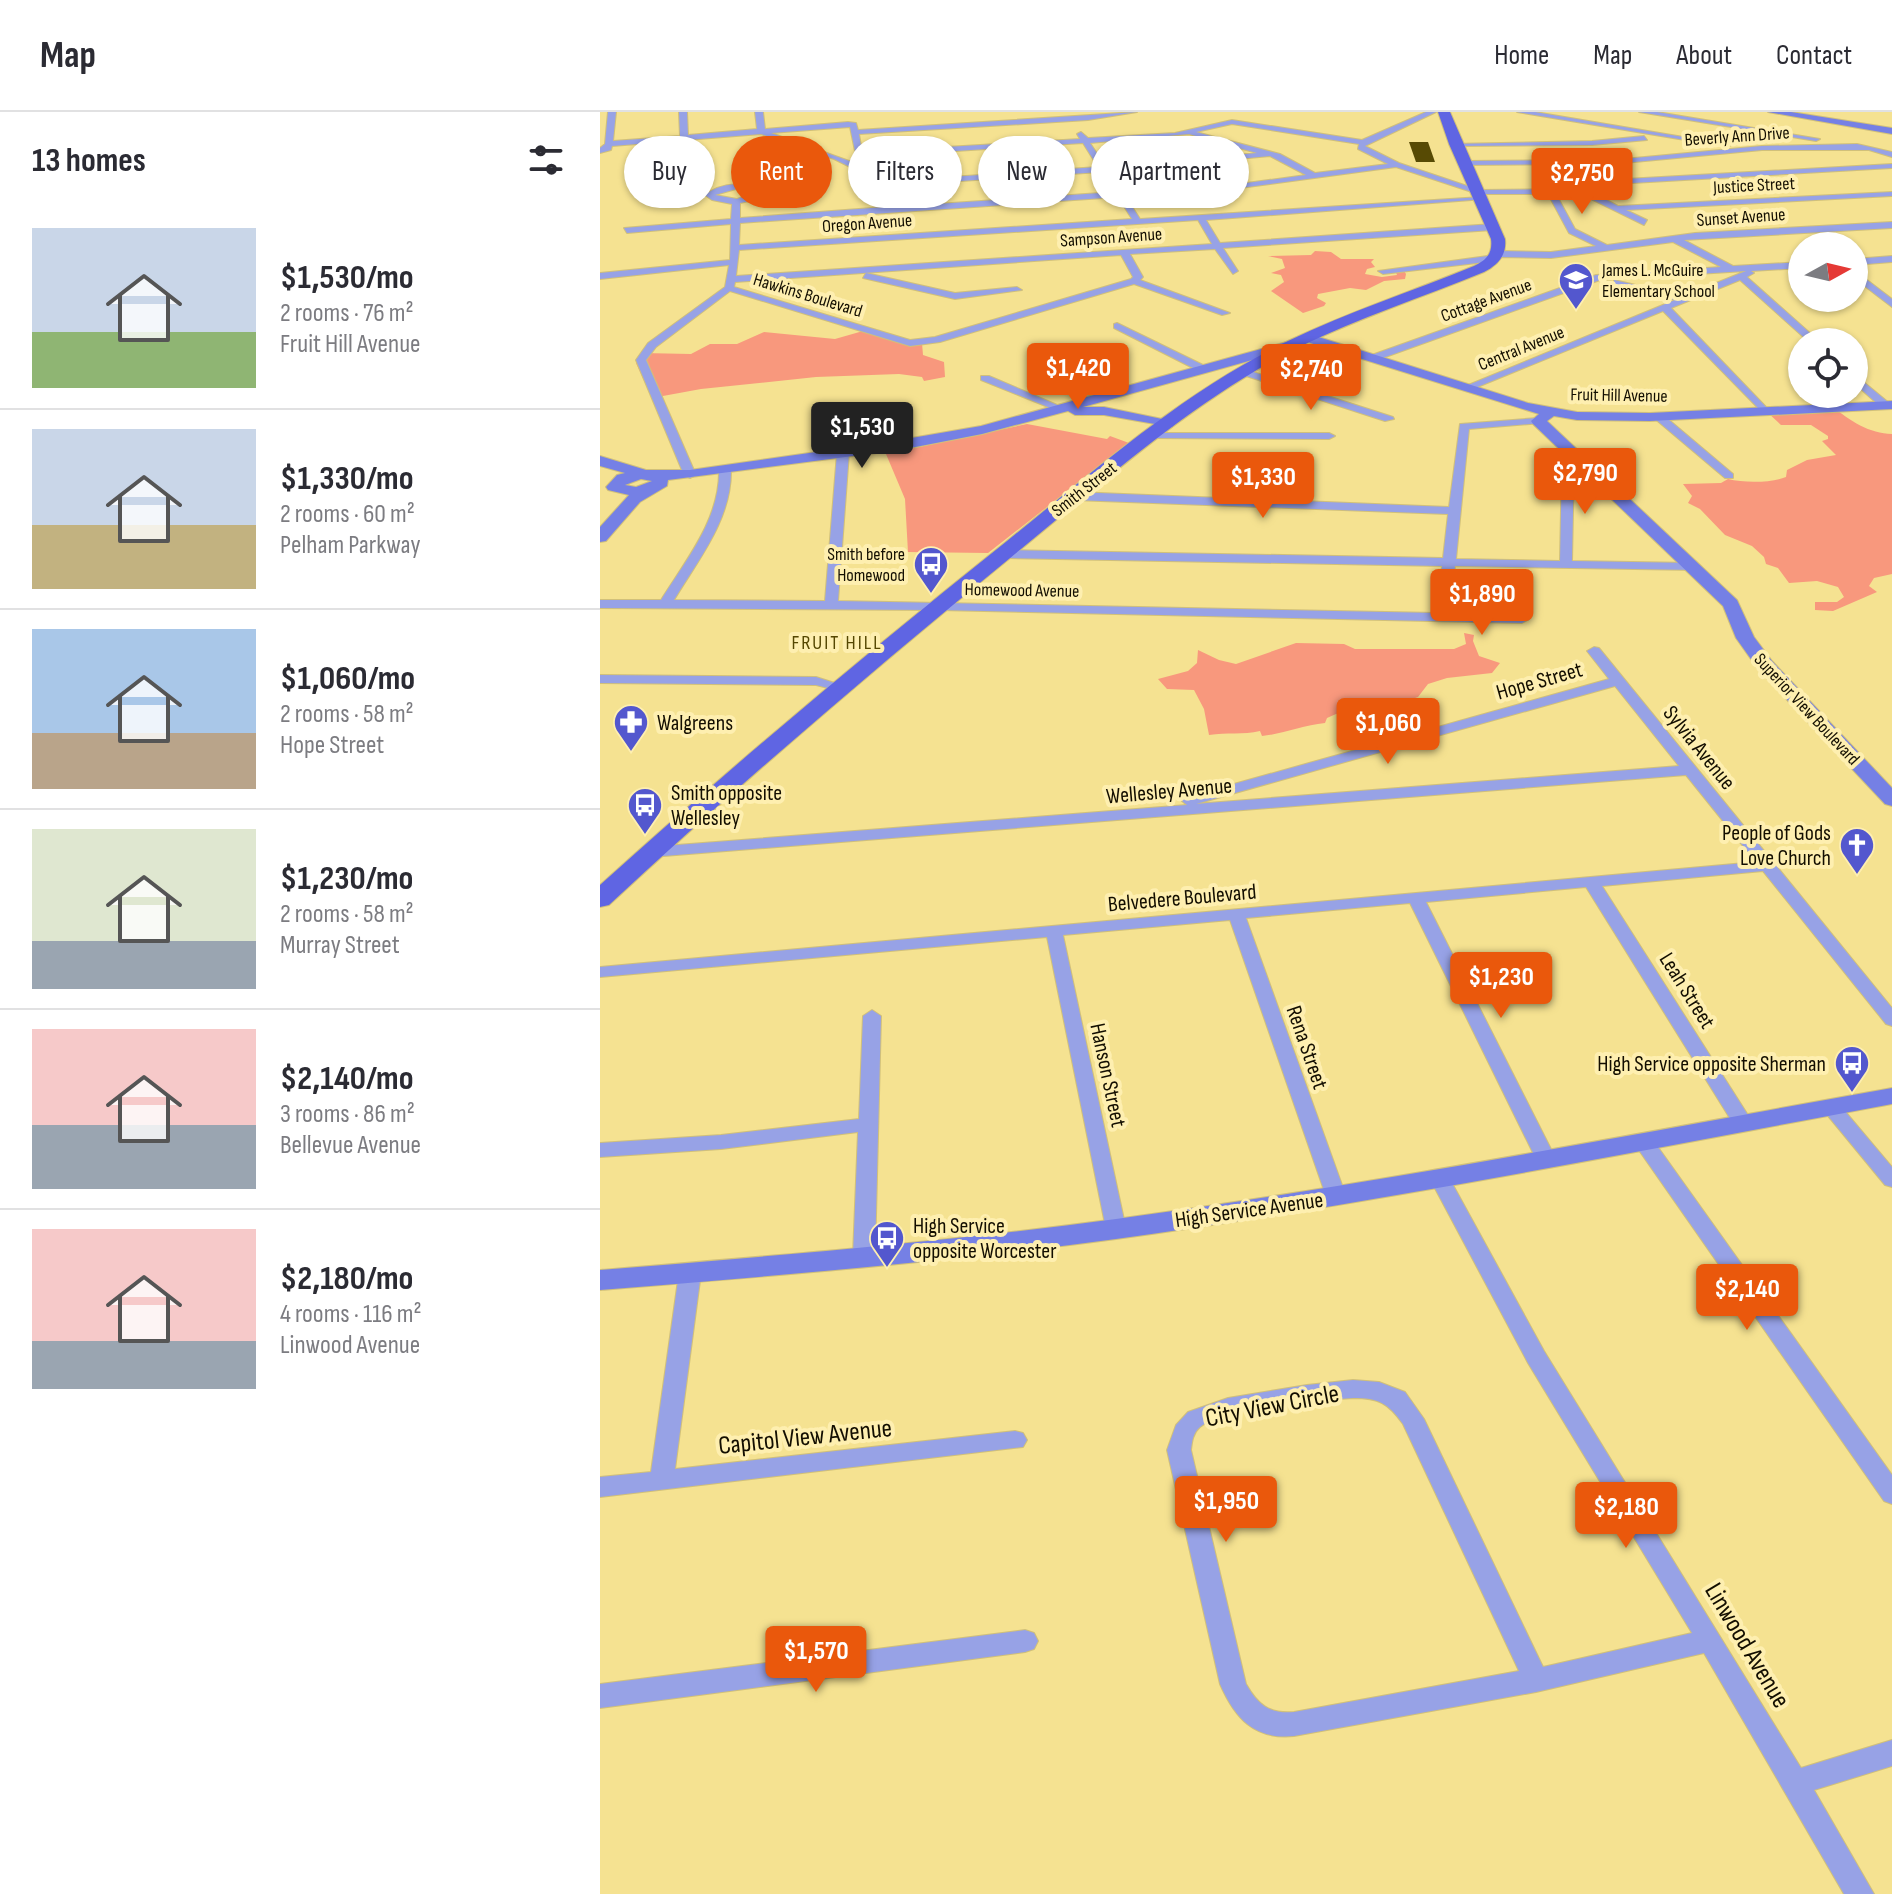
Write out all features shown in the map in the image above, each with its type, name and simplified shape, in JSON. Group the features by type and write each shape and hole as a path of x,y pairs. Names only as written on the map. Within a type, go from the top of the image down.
{"main road":[{"path":"1444,112 1500,245 1496,256"},
{"name":"Smith Street","path":"600,899 840,687 1167,424 1244,372 1302,341 1479,269 1496,256"}],"street":[{"path":"683,112 684,136"},
{"path":"759,112 761,130"},
{"path":"830,112 835,125"},
{"path":"855,132 1133,112"},
{"path":"1232,122 1363,142 1432,112"},
{"path":"1523,112 1528,124"},
{"path":"1523,112 1753,149 1764,156"},
{"path":"1643,112 1868,148 1892,155"},
{"path":"1773,112 1892,131"},
{"path":"600,119 612,115 608,148 600,151"},
{"path":"962,149 1189,133 1258,115"},
{"path":"1069,119 1091,148"},
{"path":"1455,144 1592,143 1665,135 1697,120"},
{"path":"695,136 835,125 852,125 856,136"},
{"path":"761,130 848,163"},
{"path":"1189,133 1271,154 1314,176"},
{"path":"1534,134 1539,143"},
{"path":"1363,142 1361,147 1367,153 1480,196 1551,192 1700,176 1892,166"},
{"path":"609,144 624,143"},
{"name":"Beverly Ann Drive","path":"1464,163 1613,162 1753,149 1868,148"},
{"path":"1249,157 1271,154"},
{"path":"1674,156 1683,163"},
{"path":"1775,164 1786,172"},
{"path":"1249,185 1396,165"},
{"path":"1691,169 1700,176"},
{"path":"962,178 1091,170"},
{"path":"1741,174 1753,183"},
{"path":"736,187 755,188 763,192 755,198 736,201 717,200 709,195 717,190 736,187"},
{"path":"1578,187 1644,222"},
{"path":"1765,191 1777,200"},
{"path":"1551,192 1572,231 1606,248"},
{"name":"Justice Street","path":"1617,208 1892,194"},
{"name":"Oregon Avenue","path":"733,248 1480,196"},
{"path":"962,204 1091,197"},
{"name":"Hawkins Boulevard","path":"735,208 734,262 730,283 916,344 1134,281"},
{"path":"627,230 908,208"},
{"path":"1128,208 1137,221"},
{"path":"1200,217 1233,271"},
{"path":"1879,226 1892,218"},
{"name":"Sunset Avenue","path":"1383,271 1496,256 1542,256 1673,238 1892,225"},
{"name":"Sampson Avenue","path":"730,283 852,271 1493,227"},
{"path":"1673,238 1731,269"},
{"path":"1124,252 1138,277 1134,281 1225,313"},
{"path":"1868,261 1892,259"},
{"path":"600,276 734,262"},
{"name":"Cottage Avenue","path":"1373,358 1599,277 1788,266"},
{"name":"Central Avenue","path":"1466,388 1766,267"},
{"path":"852,271 941,294 969,296 1017,290"},
{"path":"1741,276 1799,328"},
{"path":"1599,277 1684,299"},
{"path":"690,475 641,360 652,345 730,283"},
{"path":"1868,284 1892,304"},
{"path":"1664,307 1763,410"},
{"path":"1117,326 1201,368"},
{"path":"1024,418 1302,341"},
{"name":"Fruit Hill Avenue","path":"1302,341 1373,358 1544,417 1658,416 1888,405"},
{"path":"1244,372 1389,419"},
{"path":"985,378 1057,407"},
{"path":"1868,389 1888,405"},
{"path":"1098,396 1097,406 1104,411"},
{"path":"619,514 612,474 654,481 954,435 1068,411 1104,411 1167,424"},
{"path":"1658,416 1729,476"},
{"path":"1443,617 1464,426 1544,417"},
{"name":"Superior View Boulevard","path":"1544,417 1572,456 1731,604 1745,638 1765,665 1892,800"},
{"path":"1151,436 1329,436"},
{"path":"831,605 843,453"},
{"path":"1566,565 1568,461 1572,456"},
{"path":"665,605 717,513 726,478 725,470"},
{"path":"600,537 654,481"},
{"path":"1074,496 1455,511"},
{"path":"1004,554 1692,567"},
{"name":"Homewood Avenue","path":"600,604 939,606 1522,619"},
{"name":"Sylvia Avenue","path":"1594,651 1892,1020"},
{"path":"600,679 816,681 840,687"},
{"name":"Hope Street","path":"1148,813 1618,681"},
{"name":"Wellesley Avenue","path":"651,852 1690,770"},
{"name":"Belvedere Boulevard","path":"600,972 1767,866"},
{"name":"Leah Street","path":"1591,882 1743,1123"},
{"path":"1416,898 1547,1161"},
{"name":"Rena Street","path":"1236,914 1336,1196"},
{"name":"Hanson Street","path":"1054,931 1116,1229"},
{"path":"864,1255 872,1016"},
{"name":"High Service Avenue","path":"600,1280 1116,1229 1547,1161 1892,1096"},
{"path":"1831,1107 1892,1180"},
{"path":"600,1150 721,1142 867,1124"},
{"path":"1643,1141 1892,1494"},
{"name":"Linwood Avenue","path":"1440,1179 1536,1357 1710,1640 1860,1894"},
{"path":"662,1480 690,1273"},
{"name":"City View Circle","path":"1536,1680 1419,1433 1397,1398 1366,1389 1298,1396 1203,1414 1181,1435 1179,1450 1233,1684 1238,1698 1258,1722 1277,1727 1294,1724 1536,1680 1710,1640"},
{"name":"Capitol View Avenue","path":"600,1487 1015,1440"},
{"path":"600,1696 1025,1641"},
{"path":"1795,1783 1892,1753"}],"shaded area":[{"path":"1315,251 1331,252 1341,259 1374,259 1371,262 1375,267 1367,269 1365,274 1382,277 1397,275 1395,270 1402,268 1405,279 1384,281 1366,290 1350,288 1318,294 1317,298 1326,303 1324,306 1303,313 1271,291 1284,282 1281,275 1271,273 1285,268 1282,259 1268,256 1311,255"},
{"path":"863,331 922,343 923,355 944,362 945,377 924,381 922,377 899,374 816,377 701,389 652,398 636,363 642,353 691,354 710,344 737,344 764,332 835,339"},
{"path":"1834,408 1868,429 1892,434 1892,574 1874,578 1869,586 1877,592 1833,611 1815,610 1815,602 1837,602 1844,597 1838,587 1817,581 1789,583 1778,568 1766,564 1764,557 1752,546 1725,535 1700,509 1688,503 1692,496 1683,484 1721,483 1728,479 1749,482 1773,480 1786,477 1787,470 1807,460 1836,455 1822,441 1828,436 1811,425 1781,425 1766,411"},
{"path":"1027,424 1107,439 1110,436 1129,443 988,553 908,552 905,499 886,454"},
{"path":"1464,633 1474,635 1479,656 1500,663 1492,673 1447,678 1428,684 1418,697 1398,704 1336,714 1327,718 1325,723 1270,735 1262,736 1260,731 1209,735 1204,709 1194,690 1167,689 1158,679 1188,671 1197,663 1198,650 1236,664 1296,643 1344,644 1355,649 1454,649 1466,644"}],"building":[{"path":"1409,142 1428,142 1435,162 1416,162"}],"place":[{"name":"James L. McGuire Elementary School","path":"1576,311"},
{"name":"Smith before Homewood","path":"931,595"},
{"name":"Walgreens","path":"631,753"},
{"name":"Smith opposite Wellesley","path":"645,836"},
{"name":"People of Gods Love Church","path":"1857,876"},
{"name":"High Service opposite Sherman","path":"1852,1094"},
{"name":"High Service opposite Worcester","path":"887,1269"}],"district":[{"name":"FRUIT HILL","path":"837,642"}]}
